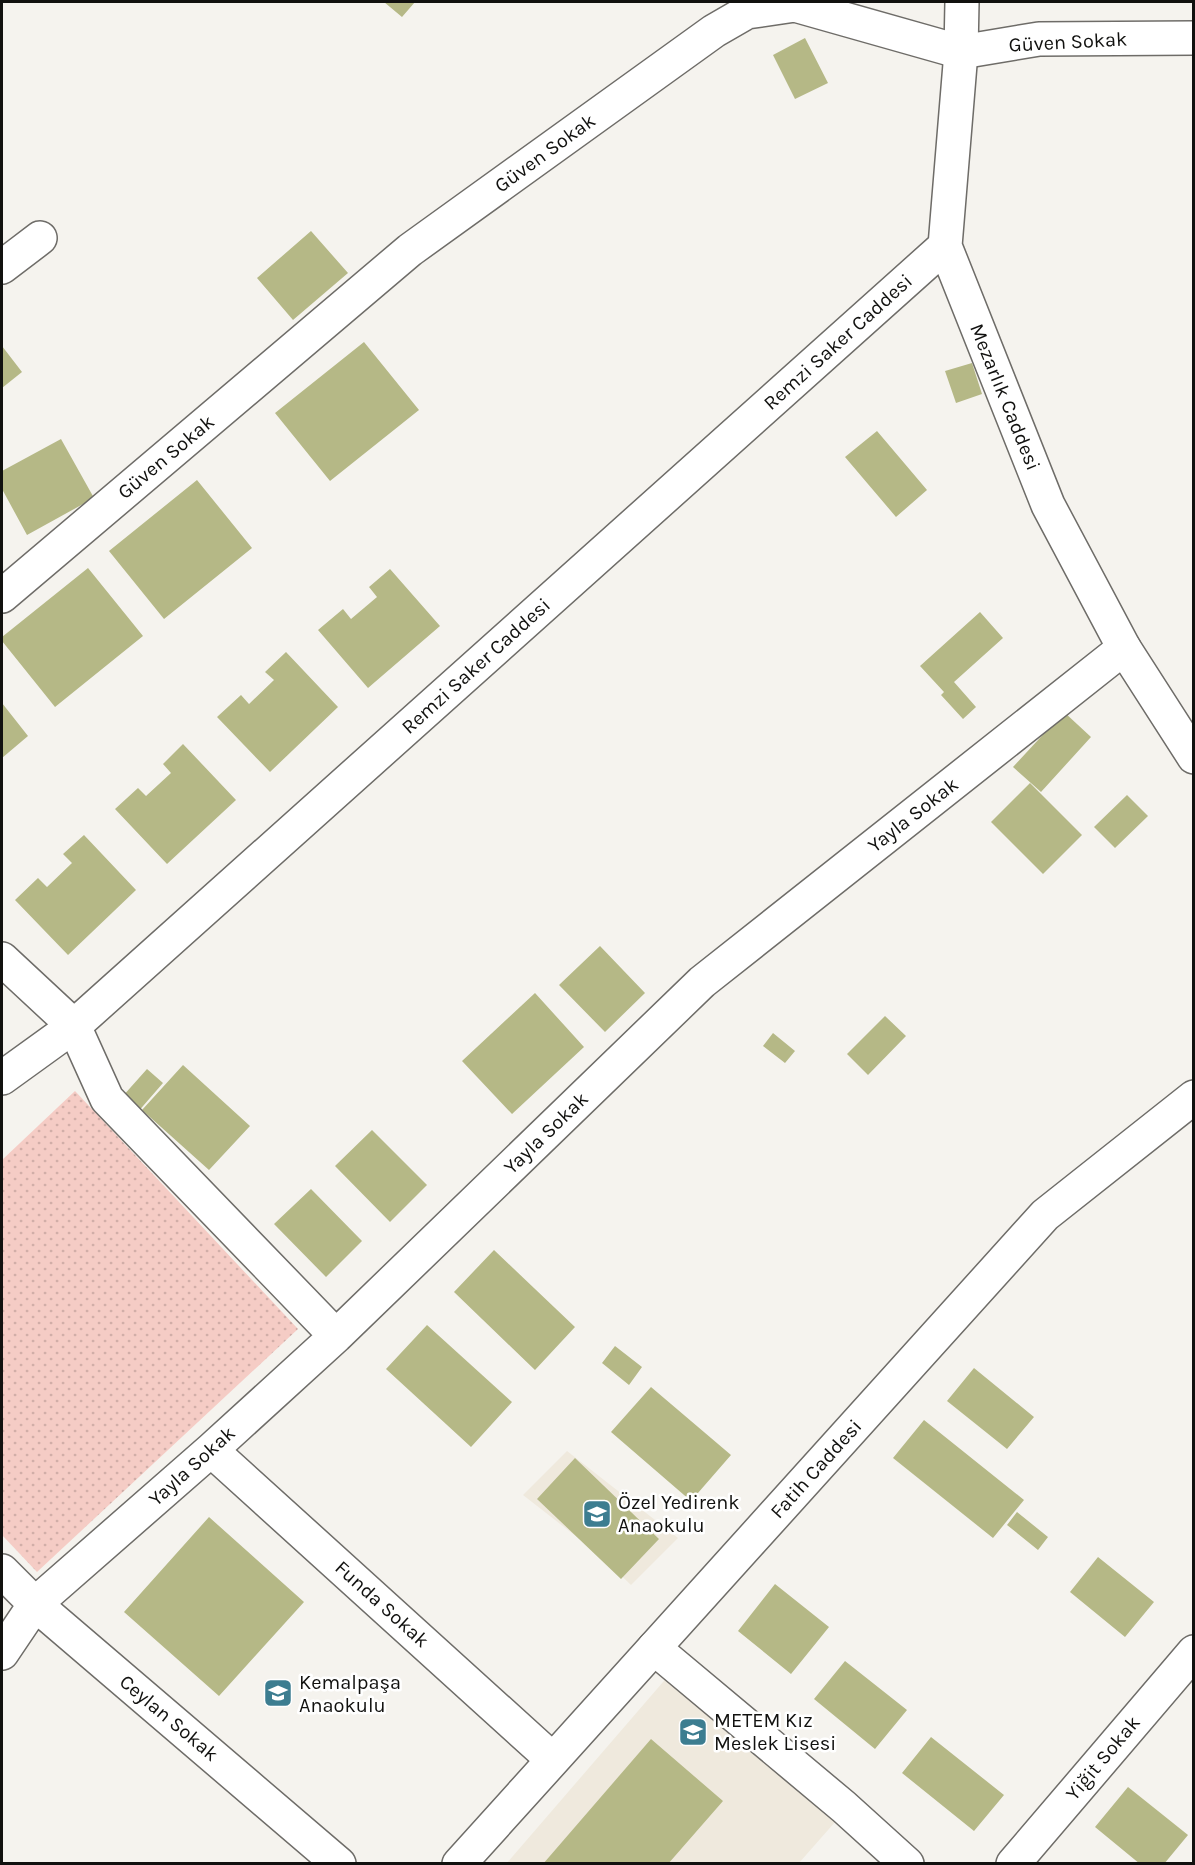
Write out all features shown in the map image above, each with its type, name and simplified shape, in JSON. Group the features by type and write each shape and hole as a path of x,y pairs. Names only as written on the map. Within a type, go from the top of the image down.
{"street":[{"name":"Mezarlık Caddesi","path":"962,2 961,52 945,246 1048,505 1124,648 1194,757"},
{"name":"Güven Sokak","path":"2,596 410,250 714,31 747,12 795,5 961,52 1039,39 1194,38"},
{"path":"2,267 40,238"},
{"name":"Remzi Saker Caddesi","path":"2,1077 74,1026 945,246"},
{"name":"Yayla Sokak","path":"2,1653 35,1604 336,1336 702,982 1124,648"},
{"path":"2,959 74,1026 107,1099 336,1336"},
{"name":"Fatih Caddesi","path":"459,1863 1045,1215 1194,1097"},
{"name":"Funda Sokak","path":"211,1449 552,1759"},
{"name":"Ceylan Sokak","path":"2,1571 35,1604 339,1863"},
{"path":"654,1648 844,1807 907,1863"},
{"name":"Yiğit Sokak","path":"1013,1863 1194,1652"}],"shaded area":[{"path":"75,1091 298,1329 37,1572 2,1535 2,1160"},
{"name":"Özel Yedirenk Anaokulu","path":"567,1451 678,1538 631,1585 600,1555 523,1495"},
{"name":"METEM Kız Meslek Lisesi","path":"682,1660 850,1805 799,1863 506,1864"}],"building":[{"path":"384,2 415,2 402,17"},
{"path":"805,38 828,83 795,99 773,55"},
{"path":"311,231 348,273 293,320 257,278"},
{"path":"364,342 419,410 330,481 275,413"},
{"path":"2,346 22,372 2,388"},
{"path":"972,363 982,394 956,403 945,371"},
{"path":"877,431 927,490 896,517 845,457"},
{"path":"61,439 94,498 27,535 2,489 2,471"},
{"path":"197,480 252,548 164,619 109,551"},
{"path":"88,568 143,636 55,707 2,641 2,637"},
{"path":"390,569 440,626 368,688 318,630 343,609 351,619 377,597 369,587"},
{"path":"980,612 1003,638 954,682 976,707 963,719 941,695 944,692 920,666"},
{"path":"286,652 338,707 270,772 217,717 241,695 249,704 274,680 265,672"},
{"path":"2,703 28,736 2,758"},
{"path":"1064,712 1091,737 1041,792 1013,767"},
{"path":"183,744 236,800 167,864 115,809 138,788 146,796 171,773 163,764"},
{"path":"1030,783 1082,835 1043,874 991,822"},
{"path":"1127,795 1148,816 1115,848 1094,827"},
{"path":"84,835 136,890 68,955 15,900 38,878 47,887 72,863 63,854"},
{"path":"600,946 645,993 605,1032 559,985"},
{"path":"535,993 584,1047 512,1114 462,1061"},
{"path":"885,1016 906,1036 868,1075 847,1054"},
{"path":"773,1033 795,1051 785,1063 763,1046"},
{"path":"183,1065 250,1126 209,1170 142,1110"},
{"path":"147,1069 163,1083 130,1121 114,1106"},
{"path":"372,1130 427,1185 390,1222 335,1166"},
{"path":"311,1189 362,1241 326,1277 274,1224"},
{"path":"494,1250 575,1327 535,1370 454,1292"},
{"path":"427,1325 512,1402 471,1447 386,1369"},
{"path":"615,1346 642,1367 629,1385 602,1363"},
{"path":"974,1368 1034,1417 1007,1449 947,1401"},
{"path":"651,1387 731,1455 691,1501 611,1432"},
{"path":"924,1420 1024,1500 993,1538 893,1458"},
{"name":"Özel Yedirenk Anaokulu","path":"575,1458 659,1539 621,1579 537,1499"},
{"path":"1017,1512 1048,1537 1038,1550 1007,1525"},
{"path":"209,1517 304,1602 219,1696 124,1612"},
{"path":"1098,1557 1154,1602 1125,1637 1070,1592"},
{"path":"775,1584 829,1627 791,1674 738,1631"},
{"path":"845,1661 907,1710 875,1749 814,1699"},
{"path":"931,1737 1004,1795 974,1831 902,1773"},
{"path":"651,1739 723,1801 668,1864 543,1864"},
{"path":"1128,1787 1188,1835 1164,1864 1140,1864 1095,1827"}],"place":[{"name":"Özel Yedirenk Anaokulu","path":"597,1514"},
{"name":"Kemalpaşa Anaokulu","path":"278,1693"},
{"name":"METEM Kız Meslek Lisesi","path":"693,1732"}]}
